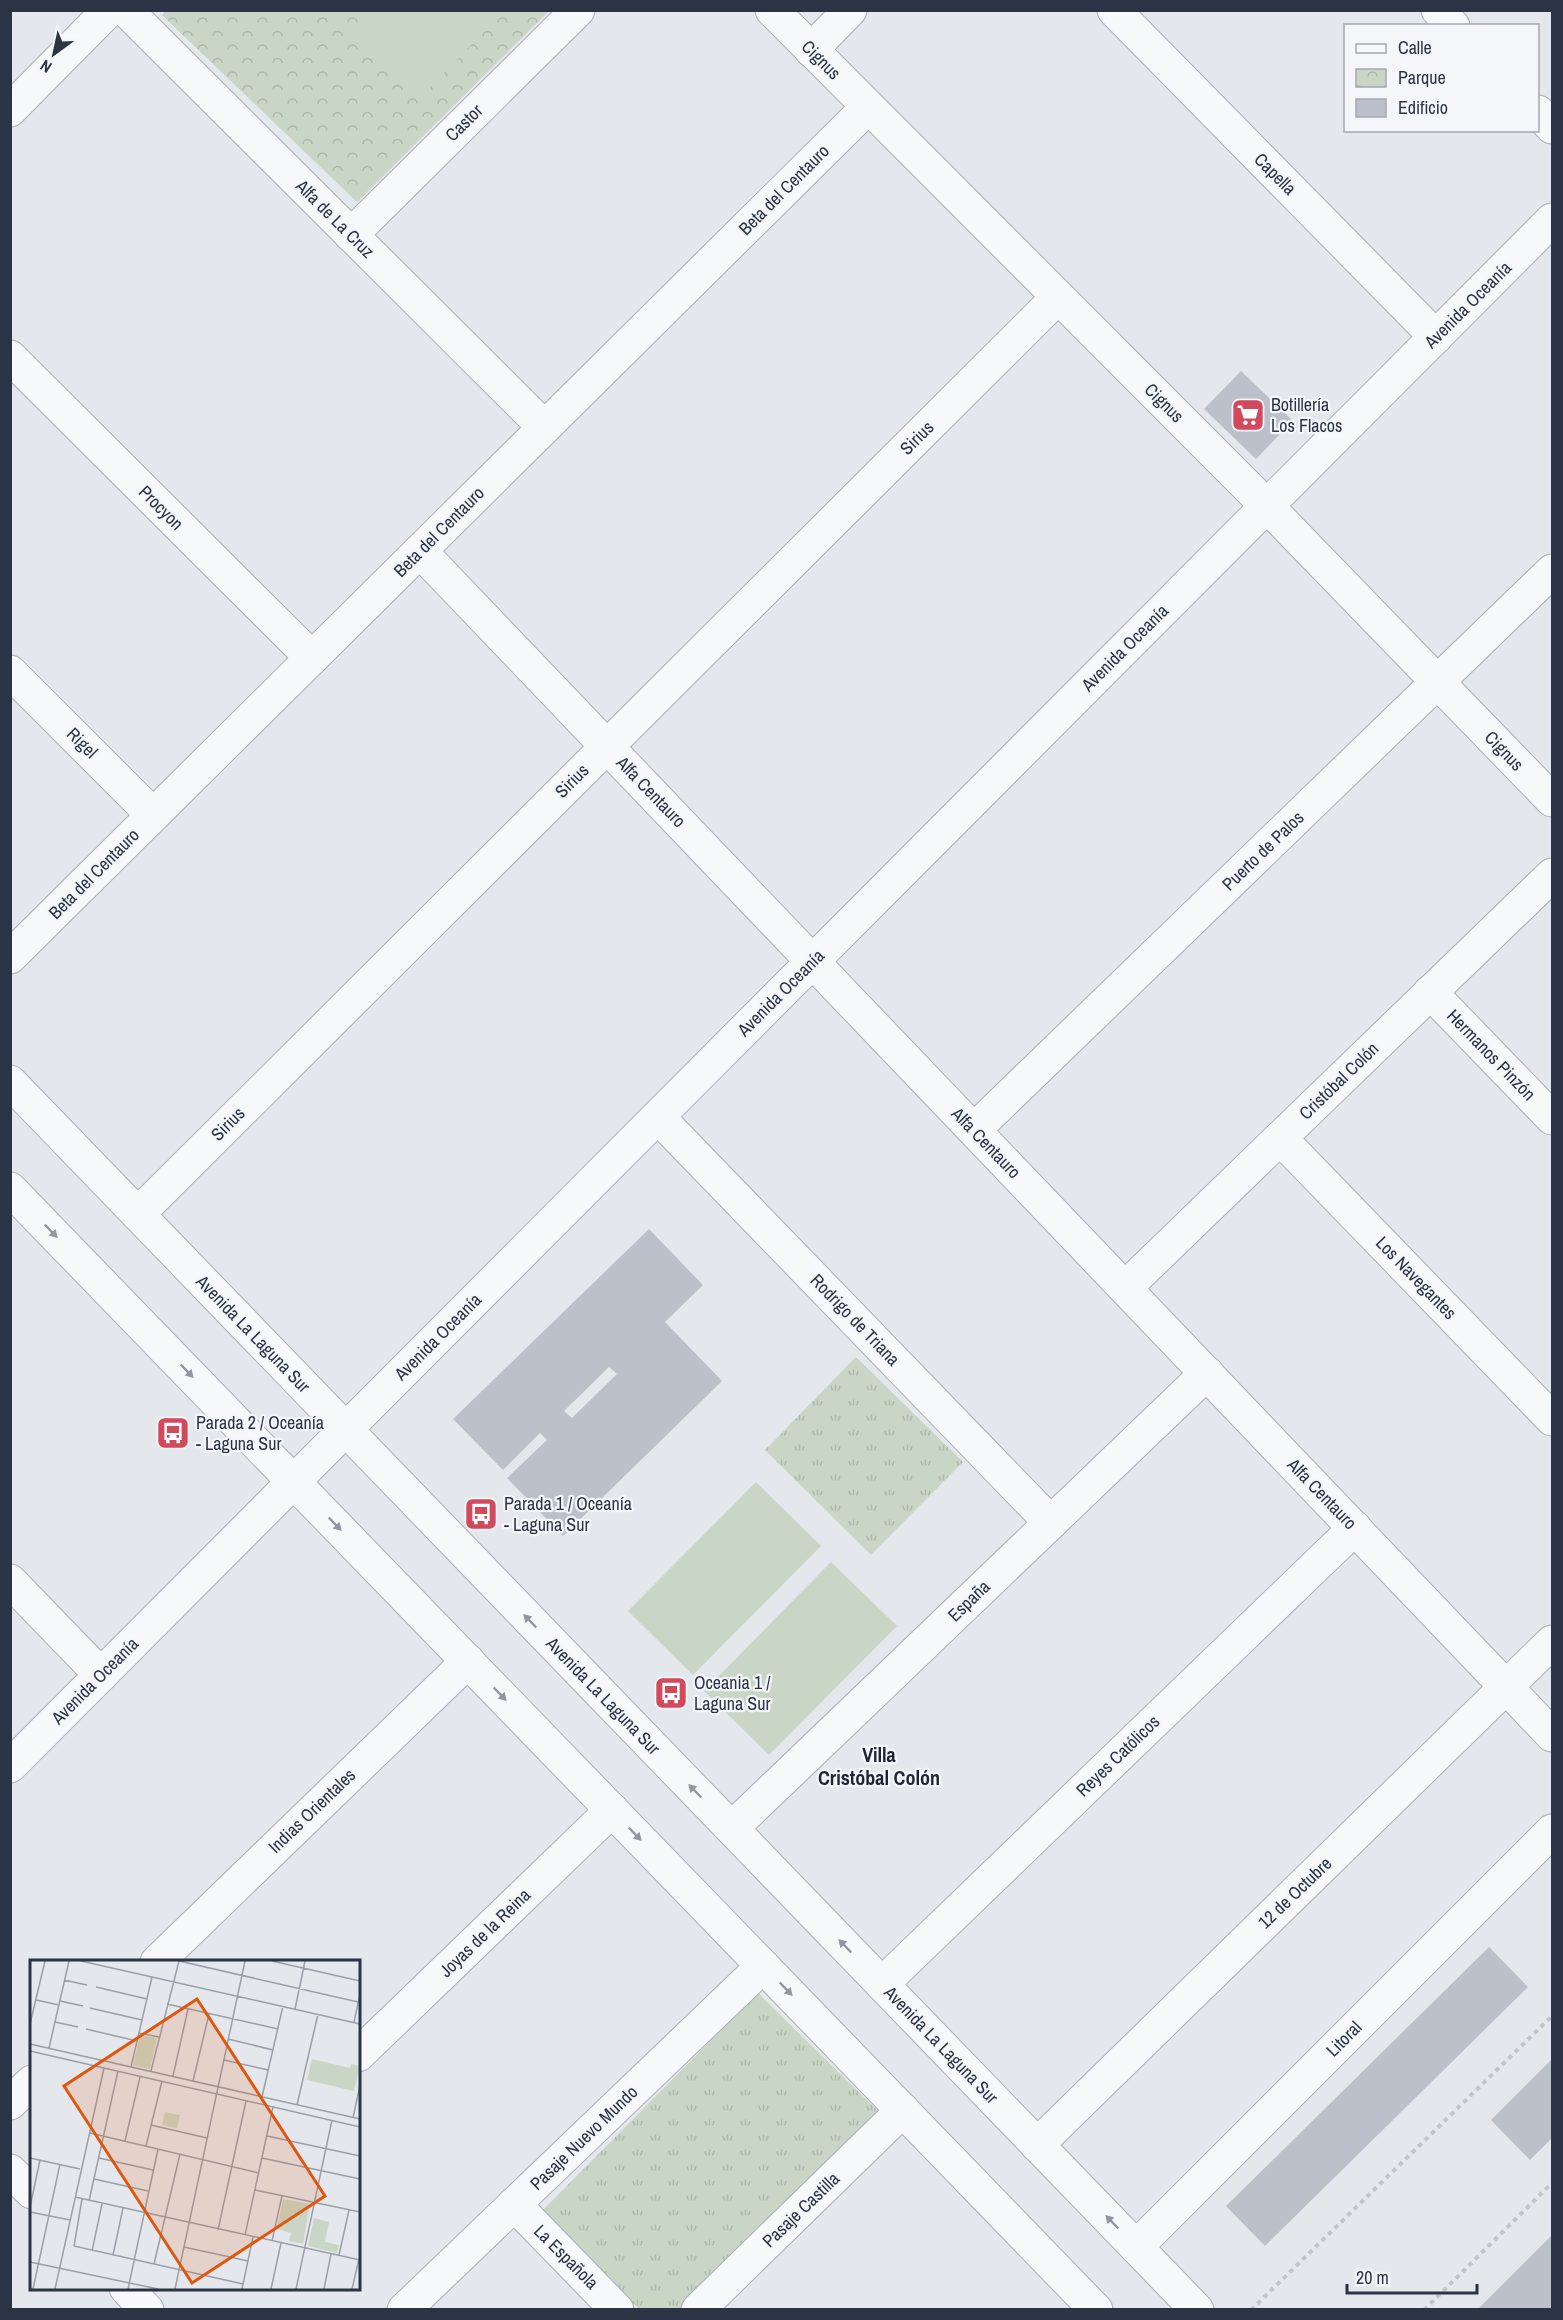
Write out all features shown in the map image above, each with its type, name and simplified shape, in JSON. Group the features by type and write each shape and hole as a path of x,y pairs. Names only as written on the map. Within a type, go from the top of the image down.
{"street":[{"path":"10,110 109,10"},
{"name":"Alfa de La Cruz","path":"126,10 544,428"},
{"name":"Castor","path":"351,235 578,10"},
{"name":"Cignus","path":"772,10 1267,506 1552,800"},
{"path":"811,50 850,10"},
{"name":"Capella","path":"1114,10 1436,337"},
{"path":"1438,10 1451,24"},
{"name":"Beta del Centauro","path":"10,957 868,107"},
{"path":"1539,113 1552,127"},
{"name":"Avenida Oceanía","path":"10,1766 1552,220"},
{"name":"Sirius","path":"138,1214 1058,297"},
{"name":"Procyon","path":"10,357 312,658"},
{"name":"Alfa Centauro","path":"420,551 1552,1735"},
{"name":"Puerto de Palos","path":"974,1130 1552,571"},
{"name":"Rigel","path":"10,672 153,815"},
{"name":"Cristóbal Colón","path":"1125,1288 1552,875"},
{"name":"Hermanos Pinzón","path":"1430,992 1552,1118"},
{"name":"Avenida La Laguna Sur","path":"10,1083 1197,2310"},
{"name":"Rodrigo de Triana","path":"658,1117 1051,1523"},
{"name":"Los Navegantes","path":"1280,1138 1552,1419"},
{"path":"10,1189 1096,2310"},
{"name":"España","path":"732,1828 1207,1373"},
{"name":"Reyes Católicos","path":"882,1984 1355,1528"},
{"path":"10,1581 101,1675"},
{"name":"12 de Octubre","path":"1037,2145 1552,1642"},
{"name":"Indias Orientales","path":"159,1960 468,1661"},
{"name":"Joyas de la Reina","path":"360,2053 612,1810"},
{"name":"Litoral","path":"1136,2247 1552,1831"},
{"name":"Pasaje Nuevo Mundo","path":"404,2310 763,1966"},
{"path":"10,2103 30,2084"},
{"name":"Pasaje Castilla","path":"712,2305 903,2110"},
{"path":"10,2171 30,2190"},
{"name":"La Española","path":"514,2204 617,2310"},
{"path":"127,2290 147,2310"}],"path":[{"path":"1251,2310 1552,2016"},
{"path":"1424,2310 1552,2183"}],"green space":[{"path":"166,10 549,11 357,202 162,15"},
{"path":"377,11 505,11 419,98 354,34"},
{"path":"856,1357 963,1462 871,1555 765,1450"},
{"path":"756,1482 821,1546 693,1675 628,1611"},
{"path":"831,1562 897,1626 769,1755 704,1691"},
{"path":"758,1993 880,2113 686,2309 639,2309 540,2213"}],"building":[{"name":"Botillería Los Flacos","path":"1241,371 1293,421 1256,459 1204,409"},
{"path":"649,1229 703,1285 665,1322 722,1381 563,1536 507,1478 547,1440 540,1433 503,1470 453,1419","holes":["609,1367 617,1374 572,1418 564,1411"]},
{"path":"1489,1947 1528,1987 1265,2246 1226,2206"},
{"path":"1552,2059 1552,2138 1530,2160 1491,2120"},
{"path":"1552,2235 1552,2310 1477,2310"}],"place":[{"name":"Botillería Los Flacos","path":"1248,415"},
{"name":"Parada 2 / Oceanía - Laguna Sur","path":"173,1433"},
{"name":"Parada 1 / Oceanía - Laguna Sur","path":"481,1514"},
{"name":"Oceania 1 / Laguna Sur","path":"671,1693"}],"district":[{"name":"Villa Cristóbal Colón","path":"879,1766"}]}
